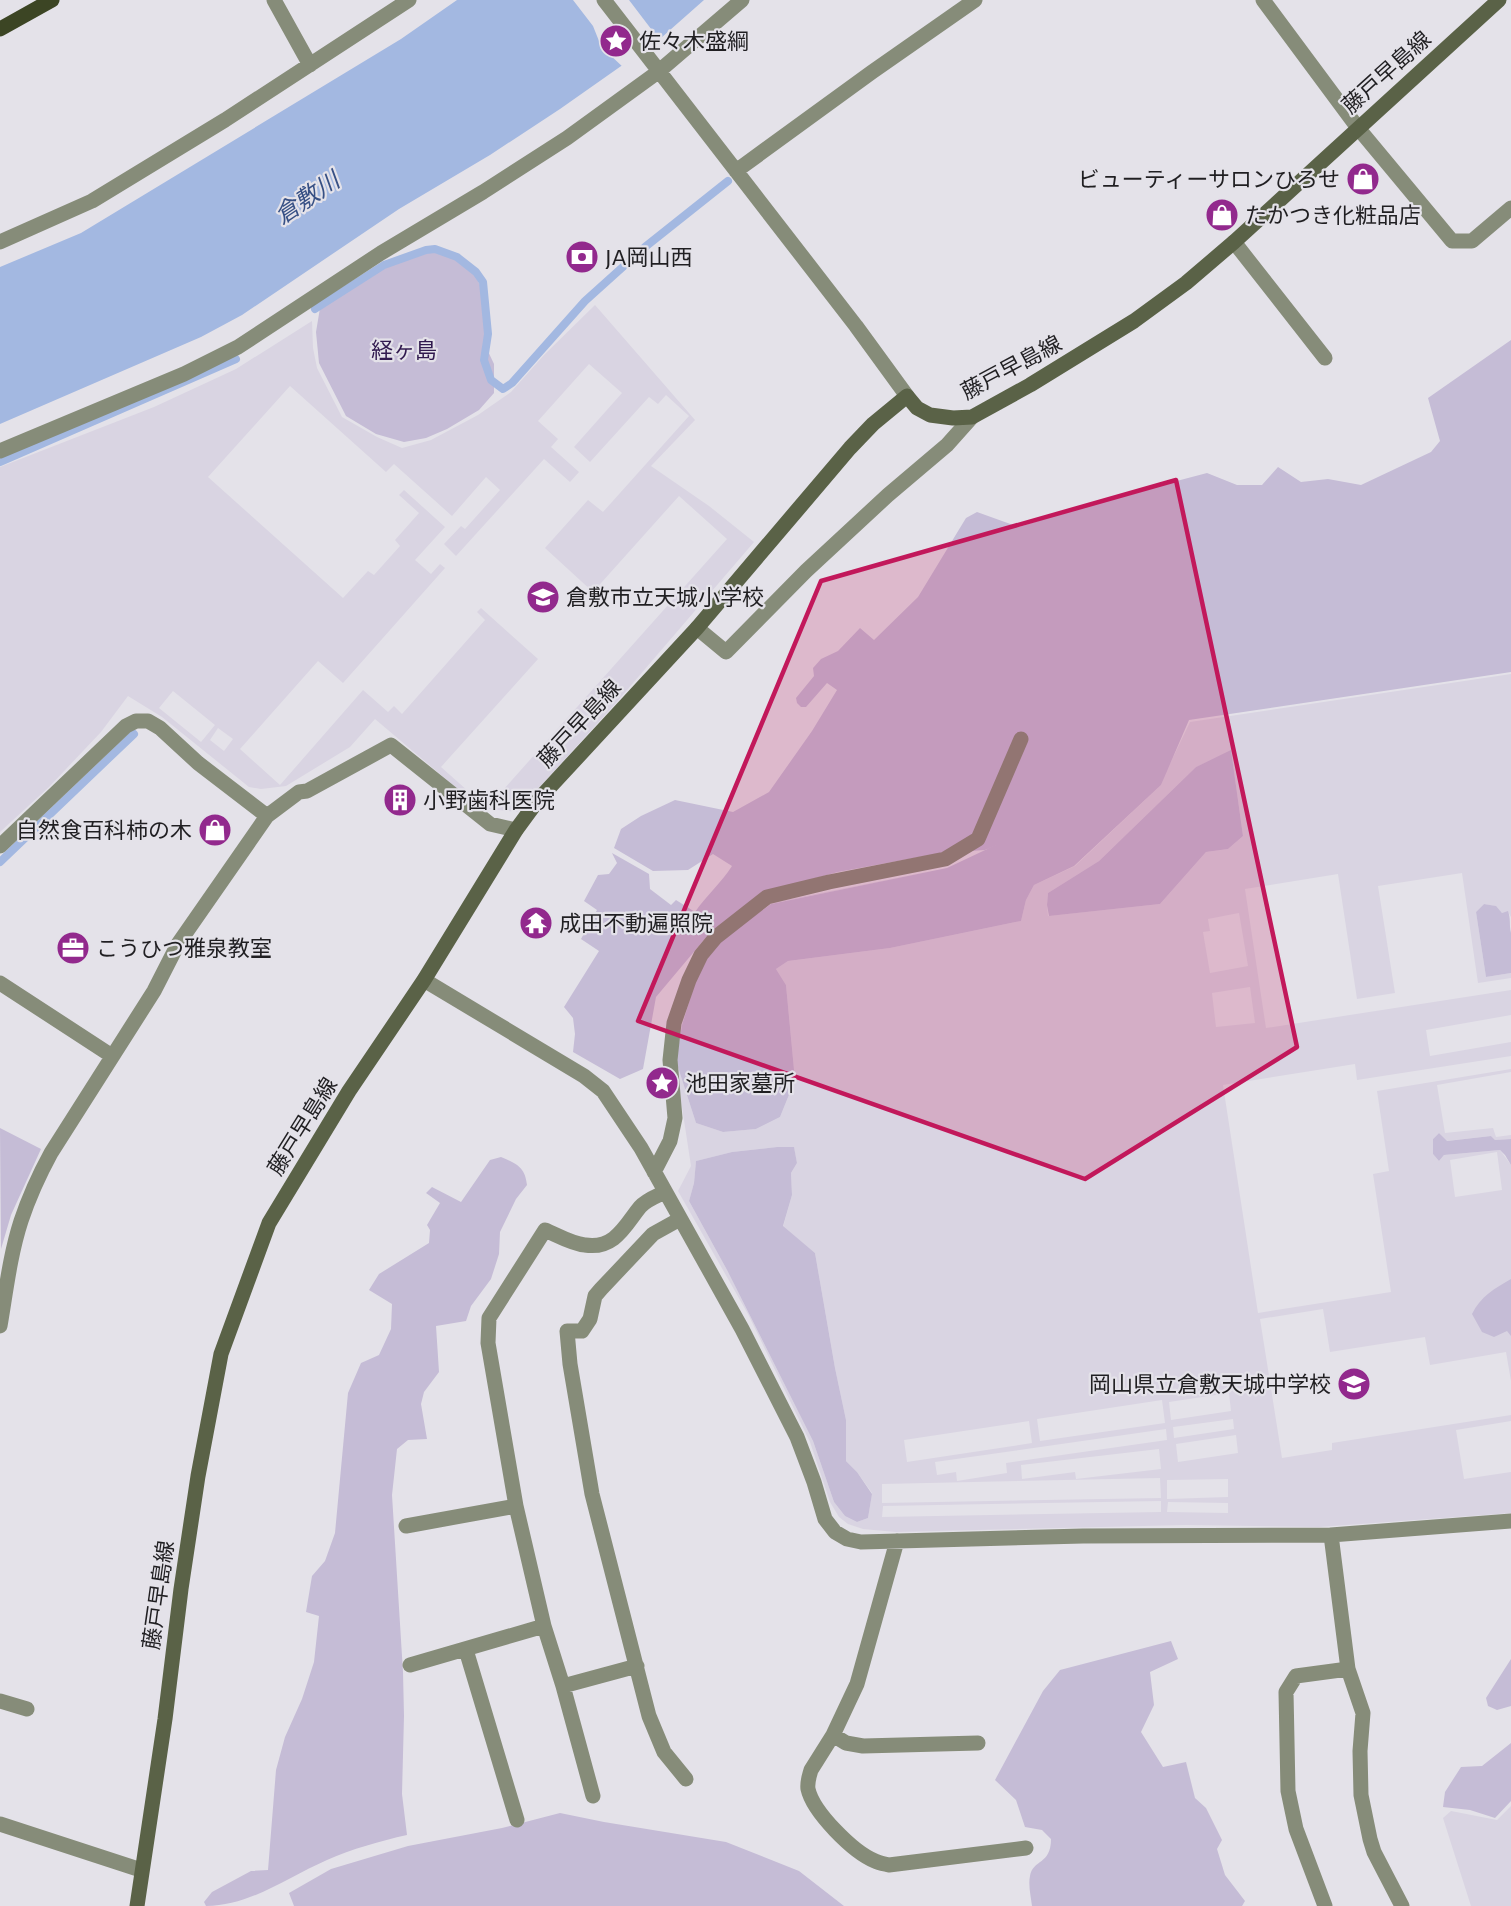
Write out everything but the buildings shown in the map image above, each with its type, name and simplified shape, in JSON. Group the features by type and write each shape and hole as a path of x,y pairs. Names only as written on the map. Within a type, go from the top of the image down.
{"main road":[{"path":"0,29 52,0"},
{"name":"藤戸早島線","path":"137,1906 198,1476 221,1354 269,1223 350,1091 424,980 516,830 538,800 698,628 850,448 873,424 907,396 917,408 930,415 953,418 972,417 1030,385 1134,321 1186,283 1234,243 1499,0"}],"street":[{"path":"274,0 310,65"},
{"path":"0,242 92,201 225,120 409,0"},
{"path":"604,0 907,396"},
{"path":"0,451 184,374 238,347 381,253 558,144 742,0"},
{"path":"736,171 975,0"},
{"path":"1263,0 1358,128 1452,241 1472,241 1511,208"},
{"path":"1234,243 1325,358"},
{"path":"698,628 726,652 806,571 947,444 972,417"},
{"path":"0,846 126,726 136,721 148,721 160,728 198,763 267,816"},
{"path":"654,1172 670,1141 675,1118 670,1060 674,1023 701,955 716,937 767,897 828,882 945,859 978,839 1021,739"},
{"path":"0,1326 5,1261 38,1177 154,991 178,944 267,816 299,792 307,791 392,746 490,824 516,830"},
{"path":"424,980 584,1076 603,1091 641,1148 742,1329 797,1437 825,1519 835,1532 847,1539 861,1542 1083,1536 1331,1535 1511,1521"},
{"path":"0,983 112,1056"},
{"path":"593,1796 544,1626 516,1506 488,1343 489,1318 545,1230 585,1245 598,1245 611,1240 624,1230 641,1205 665,1192"},
{"path":"680,1219 653,1234 601,1289 595,1296 590,1319 582,1331 567,1331 570,1364 592,1494 649,1716 664,1752 686,1779"},
{"path":"406,1526 516,1506"},
{"path":"1331,1535 1348,1669 1363,1713 1360,1751 1361,1795 1374,1852 1402,1906"},
{"path":"897,1541 857,1684 833,1735 811,1770 808,1790 814,1804 827,1822 874,1861 889,1864 1026,1848"},
{"path":"410,1665 544,1626"},
{"path":"466,1650 517,1820"},
{"path":"563,1686 637,1666"},
{"path":"1325,1906 1296,1829 1288,1791 1286,1692 1296,1676 1348,1669"},
{"path":"0,1701 27,1709"},
{"path":"833,1735 846,1743 863,1746 978,1743"},
{"path":"0,1824 141,1870"}],"highlighted area":[{"path":"1176,480 1297,1047 1085,1179 638,1021 821,581"}],"shaded area":[{"path":"595,305 695,420 651,466 709,506 754,542 615,704 517,812 480,808 375,719 350,747 286,786 261,789 249,787 162,717 128,696 101,732 49,787 0,832 0,467 154,407 236,369 312,321 313,348 317,368 342,417 402,448 431,440 478,415 511,392 544,355","holes":["589,364 622,393 574,447 590,462 649,397 658,404 666,395 689,416 603,512 588,500 545,548 593,592 679,496 727,539 487,808 441,767 538,659 481,608 477,612 485,620 402,714 394,706 388,712 363,690 280,785 240,749 318,661 343,683 445,568 440,564 431,574 415,560 445,527 404,490 399,495 419,513 395,540 400,546 374,575 368,571 343,598 208,477 290,386 386,472 394,464 452,516 486,477 500,490 465,529 461,526 444,544 456,556 544,459 570,482 579,472 551,447 558,439 538,421","173,691 215,725 201,742 159,708","218,728 233,739 224,751 210,740"]},
{"path":"1511,674 1511,917 1508,912 1502,913 1495,906 1484,904 1476,912 1486,977 1511,973 1511,978 1478,983 1462,873 1378,886 1395,993 1357,999 1338,874 1245,889 1266,1028 1511,990 1511,1015 1426,1030 1430,1056 1511,1042 1511,1056 1357,1080 1355,1064 1223,1085 1258,1313 1391,1292 1373,1174 1389,1171 1377,1091 1511,1069 1511,1072 1437,1085 1445,1133 1493,1128 1496,1137 1511,1135 1511,1139 1495,1140 1491,1136 1446,1141 1439,1133 1433,1139 1433,1154 1439,1161 1444,1155 1500,1150 1511,1165 1511,1381 1506,1352 1430,1365 1425,1337 1330,1352 1323,1309 1260,1319 1282,1458 1332,1450 1332,1443 1511,1415 1511,1421 1456,1430 1464,1479 1511,1472 1511,1513 1319,1527 1186,1525 896,1532 863,1529 848,1524 839,1517 830,1502 810,1442 748,1314 678,1191 691,1166 675,1061 681,1024 698,973 682,1025 676,1061 696,1123 723,1132 756,1129 780,1117 795,1080 786,985 776,969 788,961 890,948 1021,921 1026,900 1034,885 1075,866 1161,785 1166,771 1088,819 1167,770 1190,722","holes":["1231,751 1243,836 1228,849 1206,852 1160,904 1048,916 1048,893 1099,861 1196,767","1239,913 1248,966 1210,973 1203,932 1210,931 1208,919","1250,987 1255,1023 1216,1027 1212,993","777,1147 794,1148 797,1163 791,1173 792,1195 783,1227 815,1253 846,1420 846,1461 872,1493 868,1518 857,1522 845,1516 834,1502 813,1441 727,1270 689,1201 694,1183 696,1161 732,1152","1497,1152 1502,1190 1455,1197 1450,1160","1229,1393 1231,1411 1171,1420 1169,1402","1162,1400 1165,1423 1040,1441 1037,1419","1233,1419 1234,1429 1174,1438 1173,1427","1029,1421 1032,1443 907,1462 904,1440","1166,1429 1167,1440 1006,1463 1007,1473 957,1481 956,1472 937,1475 935,1462","1236,1435 1238,1453 1178,1462 1176,1444","1159,1449 1161,1469 1076,1479 1075,1472 1022,1479 1021,1465","1160,1478 1161,1498 882,1503 882,1484","1228,1479 1228,1497 1167,1499 1167,1480","1161,1501 1161,1512 882,1517 883,1506","1168,1502 1228,1503 1228,1513 1167,1512"]},
{"path":"947,868 771,904 721,940 770,903"},
{"path":"1511,1806 1511,1906 1471,1906 1443,1818 1451,1811 1497,1820"}],"green space":[{"name":"経ヶ島","path":"431,251 454,258 475,275 482,289 486,347 494,364 494,393 479,410 447,429 426,438 404,442 376,434 346,416 319,363 316,332 320,308 381,269"},
{"path":"1511,340 1511,672 1189,720 1161,785 1074,866 1034,885 1026,900 1021,921 890,948 788,961 776,969 786,985 795,1080 780,1117 756,1129 723,1132 696,1123 676,1061 682,1025 698,973 710,952 721,940 771,904 947,868 1000,843 985,850 941,853 838,872 761,893 703,941 656,997 643,1069 620,1079 573,1052 575,1034 573,1018 564,1007 599,951 581,939 597,910 584,901 598,875 609,874 617,863 612,853 649,874 650,889 671,905 676,900 695,912 732,866 713,854 688,870 653,871 614,848 621,829 641,816 675,800 733,812 769,792 812,731 837,690 827,683 806,707 801,707 796,698 814,676 813,668 821,659 838,651 860,628 874,640 918,597 966,518 977,512 1019,527 1116,497 1207,473 1237,485 1262,485 1278,467 1301,482 1328,479 1361,485 1431,452 1440,441 1428,398"},
{"path":"1231,750 1243,836 1228,849 1206,852 1160,904 1049,916 1048,893 1099,861 1196,767"},
{"path":"1484,904 1496,906 1502,913 1508,911 1511,933 1511,973 1486,977 1476,912"},
{"path":"0,1128 41,1149 11,1215 1,1249"},
{"path":"1439,1133 1447,1141 1491,1136 1495,1140 1511,1139 1511,1165 1500,1150 1444,1155 1439,1161 1433,1154 1433,1139"},
{"path":"794,1147 797,1163 791,1173 792,1195 783,1226 815,1253 846,1420 846,1461 857,1472 872,1494 868,1518 857,1522 845,1516 834,1502 813,1441 727,1270 689,1201 694,1183 696,1161 732,1152"},
{"path":"501,1157 522,1170 527,1185 516,1199 500,1232 499,1254 491,1279 471,1306 466,1321 436,1326 439,1372 424,1392 421,1404 427,1439 408,1440 397,1449 392,1495 403,1672 402,1794 407,1835 337,1856 253,1896 222,1905 206,1906 204,1902 212,1892 251,1871 268,1870 276,1770 285,1737 302,1699 314,1662 319,1616 306,1612 312,1576 325,1561 335,1533 348,1393 361,1363 379,1355 391,1329 392,1304 369,1290 379,1274 429,1243 430,1230 427,1225 440,1203 426,1193 432,1187 461,1202 490,1160"},
{"path":"1511,1279 1511,1336 1507,1331 1494,1337 1482,1332 1472,1314 1484,1298"},
{"path":"1171,1641 1178,1659 1150,1672 1154,1705 1141,1732 1163,1767 1186,1762 1195,1798 1206,1808 1222,1840 1217,1849 1225,1875 1245,1901 1242,1906 1032,1906 1030,1876 1048,1853 1051,1839 1042,1830 1025,1827 1016,1800 995,1780 1043,1691 1060,1670"},
{"path":"1511,1659 1511,1706 1497,1710 1488,1706 1486,1698"},
{"path":"1511,1743 1511,1801 1495,1818 1470,1810 1443,1807 1445,1792 1461,1767 1482,1766"},
{"path":"560,1813 726,1842 799,1871 844,1906 294,1906 289,1893 331,1869 408,1846 502,1828"}],"water":[{"name":"倉敷川","path":"457,0 704,0 661,38 560,109 490,155 399,209 242,315 201,337 0,424 0,267 81,233 401,39"}],"pier":[{"path":"573,0 629,0 661,42 624,68 599,41 593,26"}],"waterway":[{"path":"315,309 384,265 435,249 457,257 476,272 483,282 488,334 484,360 491,380 503,389 512,383 585,301 645,247 728,181"},
{"path":"0,462 236,359"},
{"path":"0,862 134,734"}],"place":[{"name":"佐々木盛綱","path":"616,41"},
{"name":"ビューティーサロンひろせ","path":"1363,179"},
{"name":"たかつき化粧品店","path":"1222,215"},
{"name":"JA岡山西","path":"582,257"},
{"name":"倉敷市立天城小学校","path":"543,597"},
{"name":"小野歯科医院","path":"400,800"},
{"name":"自然食百科柿の木","path":"215,830"},
{"name":"成田不動遍照院","path":"536,923"},
{"name":"こうひつ雅泉教室","path":"73,948"},
{"name":"池田家墓所","path":"662,1083"},
{"name":"岡山県立倉敷天城中学校","path":"1354,1384"}]}
